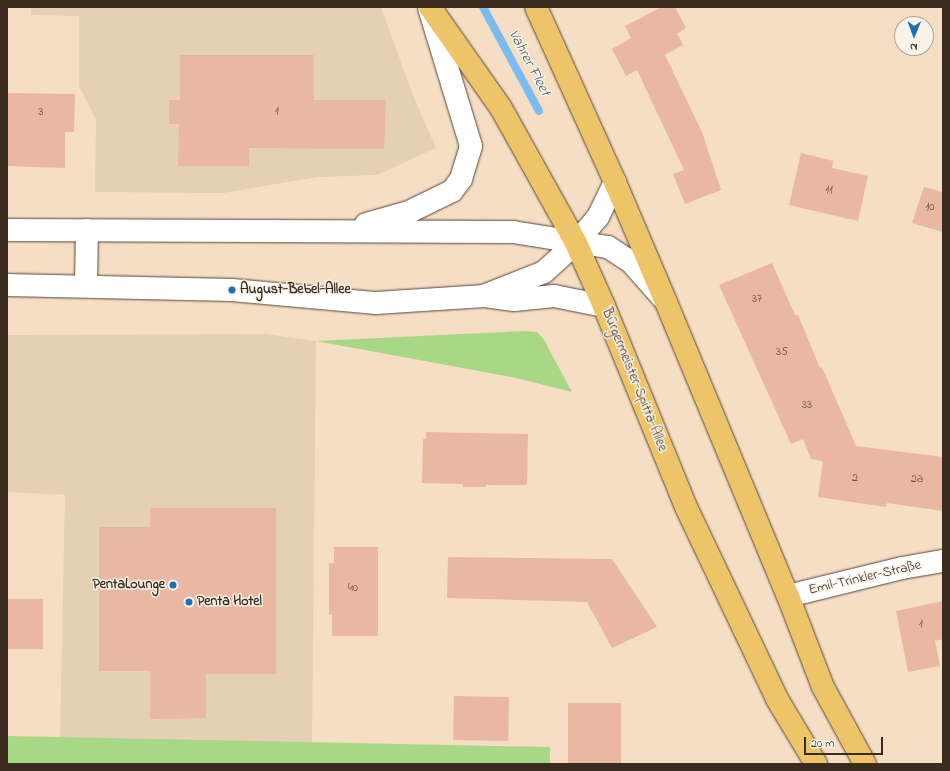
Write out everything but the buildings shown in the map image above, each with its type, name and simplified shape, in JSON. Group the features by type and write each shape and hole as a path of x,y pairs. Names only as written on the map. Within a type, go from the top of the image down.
{"main road":[{"name":"Bürgermeister-Spitta-Allee","path":"430,7 501,108 576,243 604,306 693,521 780,706 816,764"},
{"path":"536,7 615,182 666,302 788,596 822,687 865,764"}],"street":[{"path":"346,230 409,212 452,191 461,179 470,146 430,7"},
{"path":"485,296 544,272 576,243 598,217 615,182"},
{"path":"7,230 346,230 513,232 608,247 631,262 666,302"},
{"path":"86,285 87,230"},
{"path":"7,285 86,285 232,290 376,303 485,296 514,300 554,296 604,306"},
{"name":"Emil-Trinkler-Straße","path":"788,596 902,568 943,561"}],"shaded area":[{"path":"31,7 381,7 414,98 436,148 377,175 318,177 223,193 95,192 96,119 79,86 79,16 31,15"},
{"path":"265,334 316,341 312,743 60,737 65,495 7,492 7,335"}],"green space":[{"path":"526,331 537,332 543,338 572,392 512,377 316,341"},
{"path":"7,736 550,747 550,764 7,764"}],"waterway":[{"name":"Vahrer Fleet","path":"483,7 539,111"}],"place":[{"name":"August-Bebel-Allee","path":"232,290"},
{"name":"PentaLounge","path":"173,585"},
{"name":"Penta Hotel","path":"189,602"}]}
